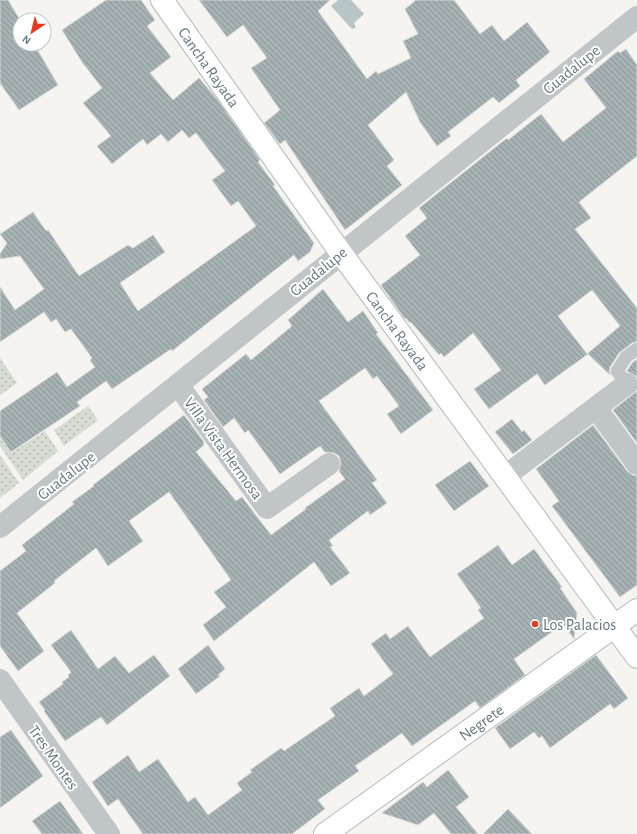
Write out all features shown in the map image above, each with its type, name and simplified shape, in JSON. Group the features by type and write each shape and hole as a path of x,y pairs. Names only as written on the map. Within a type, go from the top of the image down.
{"main road":[{"name":"Cancha Rayada","path":"162,0 341,253 637,657"},
{"name":"Negrete","path":"324,834 637,610"}],"street":[{"name":"Guadalupe","path":"0,527 637,17"},
{"path":"504,477 627,384"},
{"name":"Villa Vista Hermosa","path":"178,385 267,508 329,464"},
{"path":"596,408 637,464"},
{"name":"Tres Montes","path":"0,680 108,834"}],"lane":[{"path":"627,384 618,371 626,357 637,349"}],"shaded area":[{"path":"338,0 351,0 364,14 354,23 356,27 353,29 331,6"},
{"path":"0,358 17,383 0,395"},
{"path":"88,406 98,420 64,446 54,430"},
{"path":"45,431 58,451 23,480 0,446 0,437 11,453"},
{"path":"0,455 19,483 0,498"}],"building":[{"path":"0,0 8,0 15,12 12,12 12,52 39,52 58,85 19,110 0,83"},
{"path":"106,0 141,0 155,20 147,26 171,57 150,73 173,100 199,78 217,99 260,160 258,162 275,185 273,186 314,243 310,252 298,261 294,255 172,351 171,349 112,389 106,381 77,402 80,406 11,452 0,436 0,411 57,372 67,387 95,367 90,360 92,358 71,329 65,332 56,319 51,322 44,312 0,342 0,287 15,310 44,289 20,256 0,259 0,254 7,243 0,234 33,212 46,231 48,230 79,276 128,245 133,248 153,235 165,252 120,283 138,311 256,226 238,201 231,206 212,180 225,171 196,133 189,138 182,130 168,142 161,134 147,145 143,139 112,164 97,146 111,136 83,103 102,88 82,62 62,30"},
{"path":"199,0 330,0 318,11 367,79 376,71 378,74 411,58 403,41 418,34 405,9 416,0 454,0 480,34 492,25 504,41 527,22 550,52 516,80 520,86 499,103 493,97 448,132 451,136 437,146 420,122 406,92 368,125 394,160 387,166 402,185 345,230 285,140 280,144 264,123 280,110 251,68 267,58 243,25 227,37"},
{"path":"626,49 637,65 637,156 579,202 591,218 575,229 637,308 637,341 619,353 610,367 610,375 588,354 545,385 537,374 489,409 474,389 501,370 473,333 444,357 441,353 439,355 411,322 410,323 406,318 405,319 381,285 420,255 405,236 427,218 419,208 507,138 508,140 541,114 563,142 606,108 584,79 618,51 620,53","holes":["592,290 620,326 587,354 558,316"]},
{"path":"323,289 348,322 363,311 378,333 376,334 433,410 401,434 387,414 399,406 377,376 373,379 365,368 319,401 377,480 372,483 387,503 370,515 368,511 329,540 333,546 330,547 350,573 331,586 314,562 214,641 203,625 226,607 214,592 231,580 169,492 129,521 143,541 108,566 96,548 54,581 55,583 17,613 44,651 18,671 0,646 0,571 26,551 22,545 74,504 72,502 184,415 204,442 204,445 196,452 236,501 242,497 271,535 345,479 339,471 341,463 339,456 334,453 325,452 320,446 280,474 248,430 245,433 234,418 223,427 204,400 208,397 202,389 246,354 251,360 292,326 288,320"},
{"path":"637,359 637,377 627,371 632,363"},
{"path":"637,391 637,443 613,410"},
{"path":"512,419 522,432 524,430 532,440 513,454 495,432"},
{"path":"593,425 627,471 632,475 637,476 637,585 620,597 552,506 559,501 536,469"},
{"path":"470,461 489,486 454,511 435,485"},
{"path":"498,545 512,565 534,549 562,587 560,588 577,613 574,639 563,624 514,659 525,675 480,708 475,701 412,746 402,733 355,766 359,771 318,800 325,809 292,834 143,834 118,799 108,806 92,782 128,755 139,772 158,759 188,802 195,797 208,815 242,790 237,783 252,772 250,770 281,748 284,751 335,716 330,708 359,688 364,696 393,674 371,644 386,633 390,639 408,626 430,657 484,618 478,610 481,608 457,574"},
{"path":"71,630 98,669 115,656 129,673 154,655 170,676 107,725 101,717 65,741 39,702 63,684 62,682 69,677 68,675 71,672 51,645"},
{"path":"208,645 225,669 218,675 220,676 196,694 178,669"},
{"path":"596,655 628,698 614,709 610,704 550,748 542,736 539,738 534,732 510,749 495,728"},
{"path":"11,730 43,776 0,808 0,737"},
{"path":"448,770 469,797 456,807 478,834 451,834 434,813 418,825 382,813 423,782 427,787"},
{"path":"60,801 83,834 42,834 32,821"},
{"path":"508,809 532,834 483,834"}],"place":[{"name":"Los Palacios","path":"535,624"}]}
